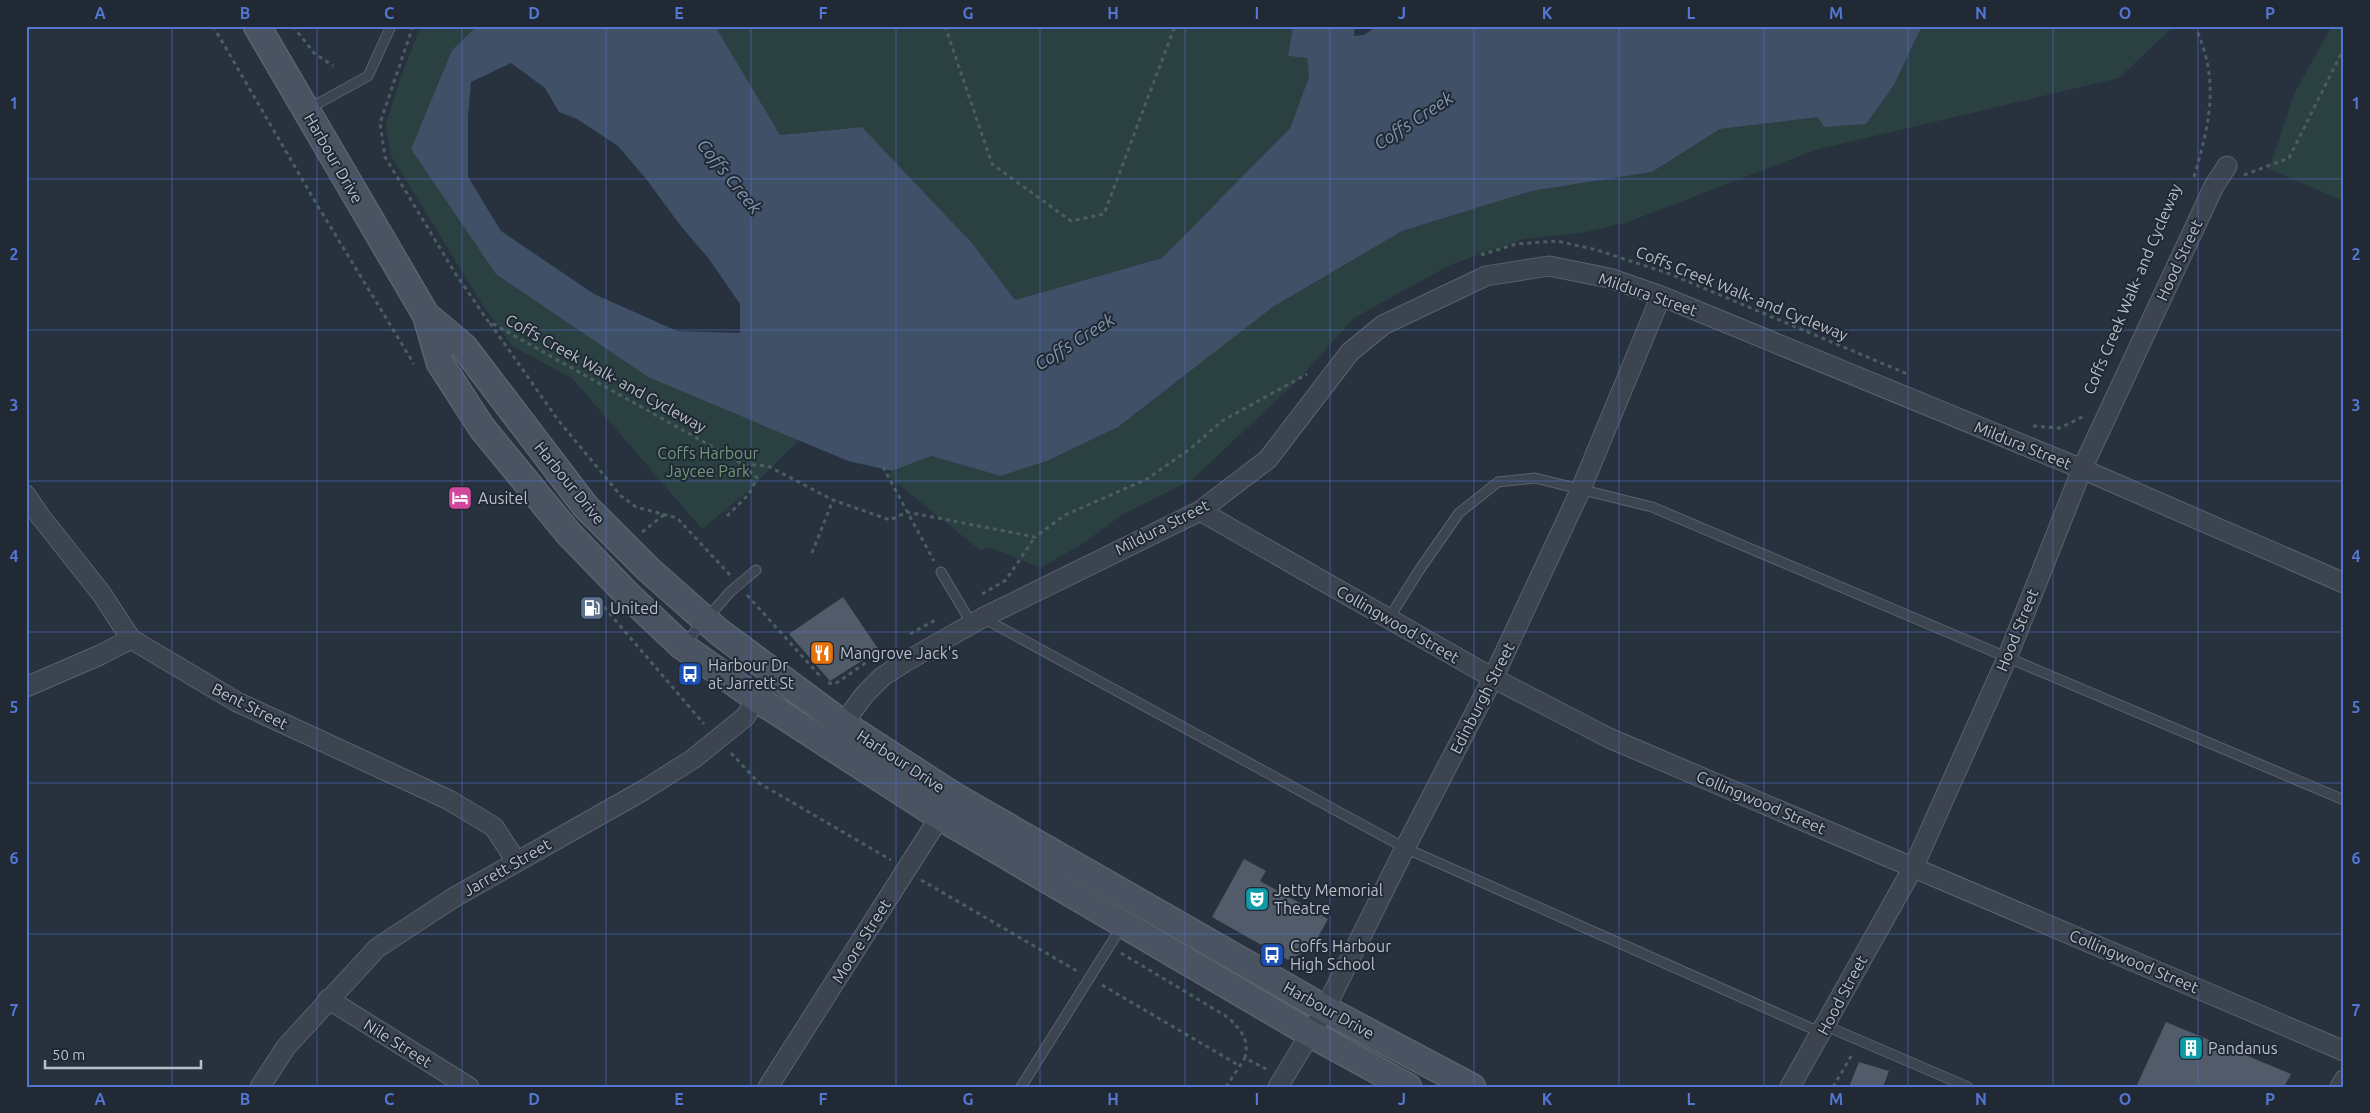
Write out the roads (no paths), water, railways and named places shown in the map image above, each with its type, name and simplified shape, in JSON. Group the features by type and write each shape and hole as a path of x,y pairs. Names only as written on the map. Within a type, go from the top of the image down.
{"street":[{"name":"Harbour Drive","path":"257,26 426,315 440,363 482,428 569,534 629,596 682,646 756,698 947,806 1472,1087"},
{"name":"Hood Street","path":"1794,1085 1869,945 1914,866 2006,658 2082,469 2214,186 2227,166"},
{"name":"Mildura Street","path":"843,724 865,694 882,676 977,621 1200,511 1268,459 1350,352 1383,325 1486,276 1549,266 1610,278 1661,296 2082,469 2344,584"},
{"name":"Edinburgh Street","path":"1280,1083 1325,1009 1405,848 1493,678 1581,489 1661,296"},
{"name":"Harbour Drive","path":"426,315 464,347 585,506 649,570 705,620 843,724 947,806 1124,923 1311,1034 1408,1087"},
{"name":"Bent Street","path":"26,495 40,516 101,594 131,639 237,702 449,800 494,827 516,861"},
{"name":"Collingwood Street","path":"1200,511 1493,678 1609,738 1914,866 2344,1051"},
{"path":"26,687 100,655 131,639"},
{"name":"Jarrett Street","path":"260,1087 286,1047 328,999 377,948 452,898 694,759 745,717 774,672"},
{"name":"Moore Street","path":"768,1087 947,806"},
{"name":"Nile Street","path":"328,999 469,1087"},
{"path":"2340,1087 2344,1080"}],"lane":[{"path":"306,110 368,76 391,26"},
{"path":"1390,618 1420,569 1459,513 1498,482 1535,478 1652,507 2344,800"},
{"path":"682,646 738,585 756,570"},
{"path":"941,572 961,606 977,621 1405,848 1824,1029 1861,1040 1968,1087"},
{"path":"1021,1087 1124,923"}],"water":[{"name":"Coffs Creek","path":"477,26 715,26 780,135 862,127 972,243 1015,300 1162,258 1290,128 1309,77 1307,58 1288,56 1293,26 1355,26 1354,36 1364,35 1377,26 1922,26 1894,85 1866,124 1824,127 1818,117 1720,129 1652,172 1532,191 1402,231 1273,307 1118,427 1047,461 1001,476 931,456 892,471 848,461 648,377 496,274 411,149 452,50","holes":["511,63 545,88 559,112 577,119 618,146 647,180 680,225 709,259 740,304 740,333 677,331 594,294 501,231 468,177 468,116 471,82"]}],"place":[{"name":"Ausitel","path":"460,498"},
{"name":"United","path":"592,608"},
{"name":"Mangrove Jack's","path":"822,653"},
{"name":"Harbour Dr at Jarrett St","path":"690,674"},
{"name":"Jetty Memorial Theatre","path":"1257,899"},
{"name":"Coffs Harbour High School","path":"1272,955"},
{"name":"Pandanus","path":"2191,1048"}],"park label":[{"name":"Coffs Harbour Jaycee Park","path":"708,462"}]}
